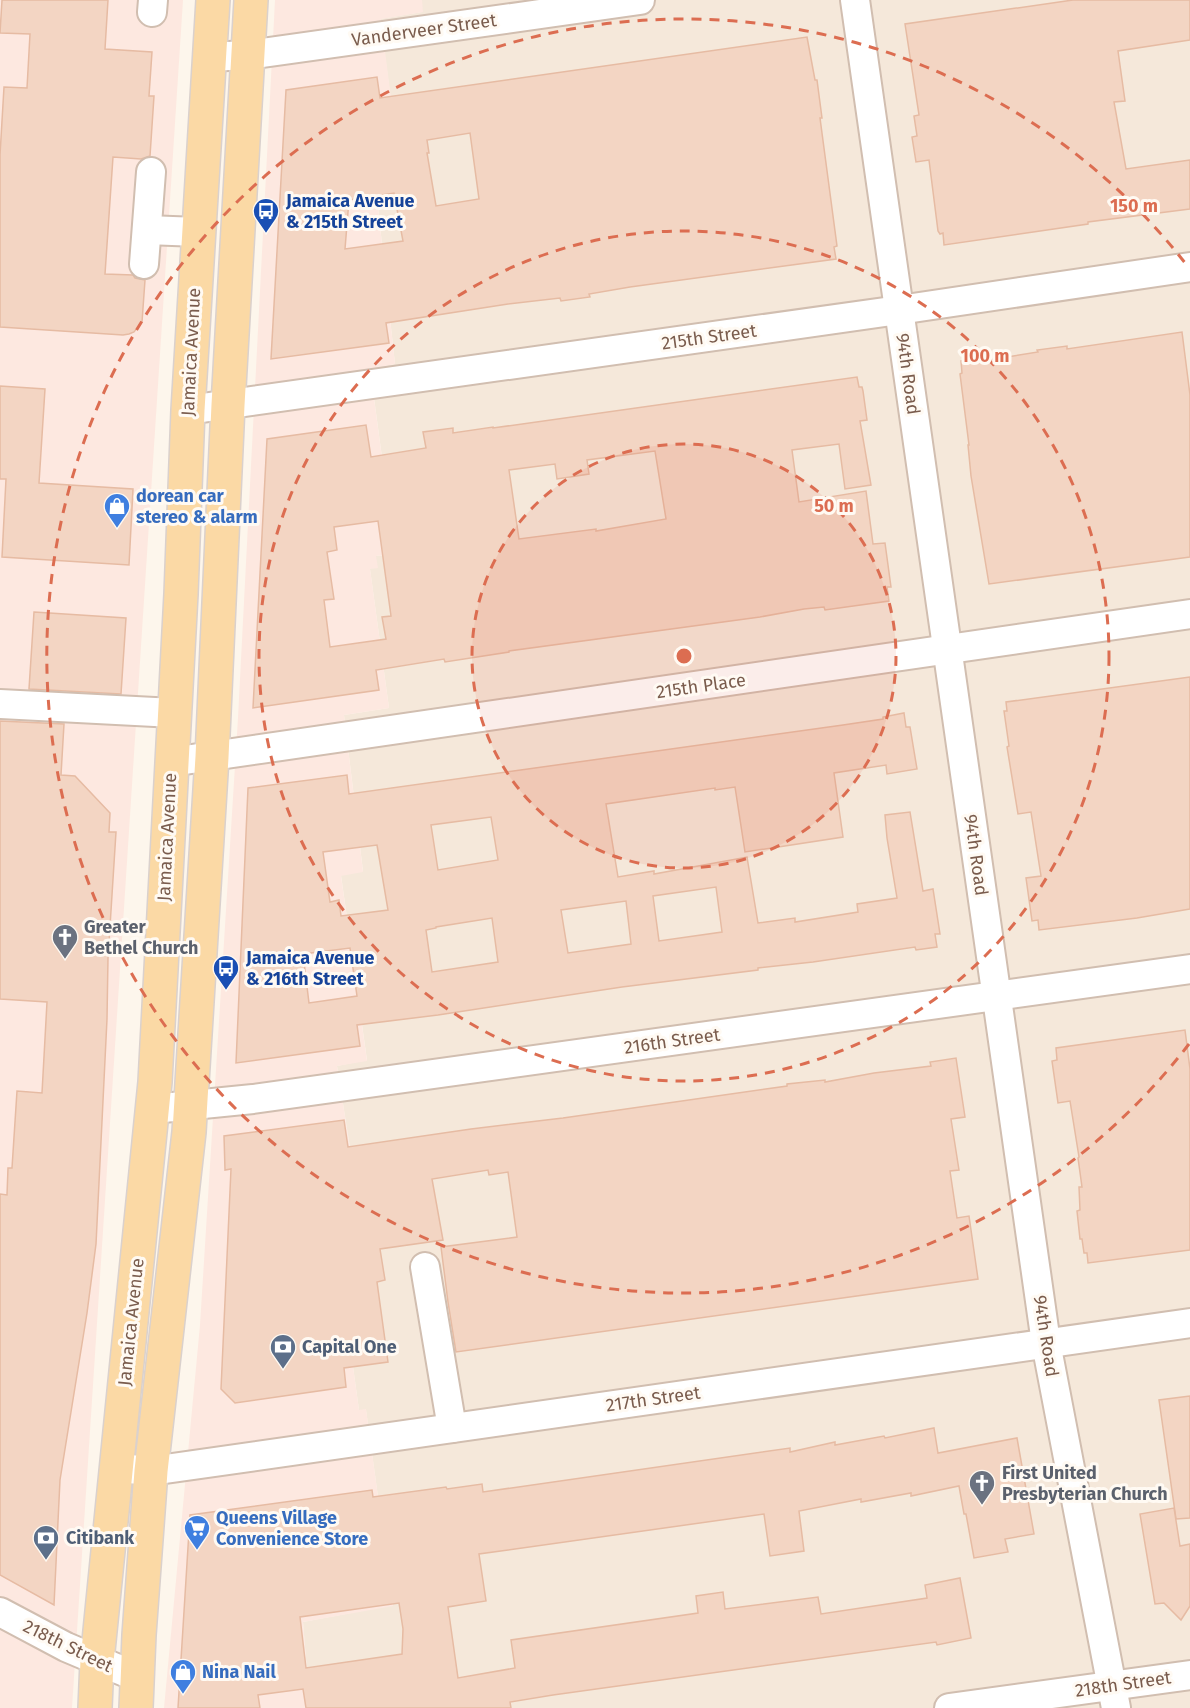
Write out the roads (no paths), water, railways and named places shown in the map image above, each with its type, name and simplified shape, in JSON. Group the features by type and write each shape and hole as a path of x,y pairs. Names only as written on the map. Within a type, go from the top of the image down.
{"main road":[{"name":"Jamaica Avenue","path":"95,1708 97,1662 153,1109 181,594 188,410 213,0"},
{"name":"Jamaica Avenue","path":"136,1693 152,1472 191,1106 212,757 228,405 251,0"}],"street":[{"name":"Vanderveer Street","path":"209,57 248,55 640,0"},
{"name":"94th Road","path":"855,0 1046,1343 1113,1697"},
{"path":"144,264 150,172"},
{"path":"147,230 198,232"},
{"name":"215th Street","path":"188,410 1190,267"},
{"name":"215th Place","path":"171,762 1190,614"},
{"path":"0,704 174,713"},
{"name":"216th Street","path":"153,1109 277,1096 1190,969"},
{"path":"425,1267 452,1428"},
{"name":"217th Street","path":"116,1468 152,1472 1190,1323"},
{"name":"218th Street","path":"0,1612 97,1662 136,1693"},
{"name":"218th Street","path":"949,1708 1113,1697 1190,1675"}],"place":[{"name":"Jamaica Avenue & 215th Street","path":"266,234"},
{"name":"dorean car stereo & alarm","path":"117,529"},
{"name":"Greater Bethel Church","path":"65,960"},
{"name":"Jamaica Avenue & 216th Street","path":"226,991"},
{"name":"Capital One","path":"283,1370"},
{"name":"First United Presbyterian Church","path":"982,1506"},
{"name":"Queens Village Convenience Store","path":"197,1551"},
{"name":"Citibank","path":"46,1561"},
{"name":"Nina Nail","path":"183,1695"}]}
